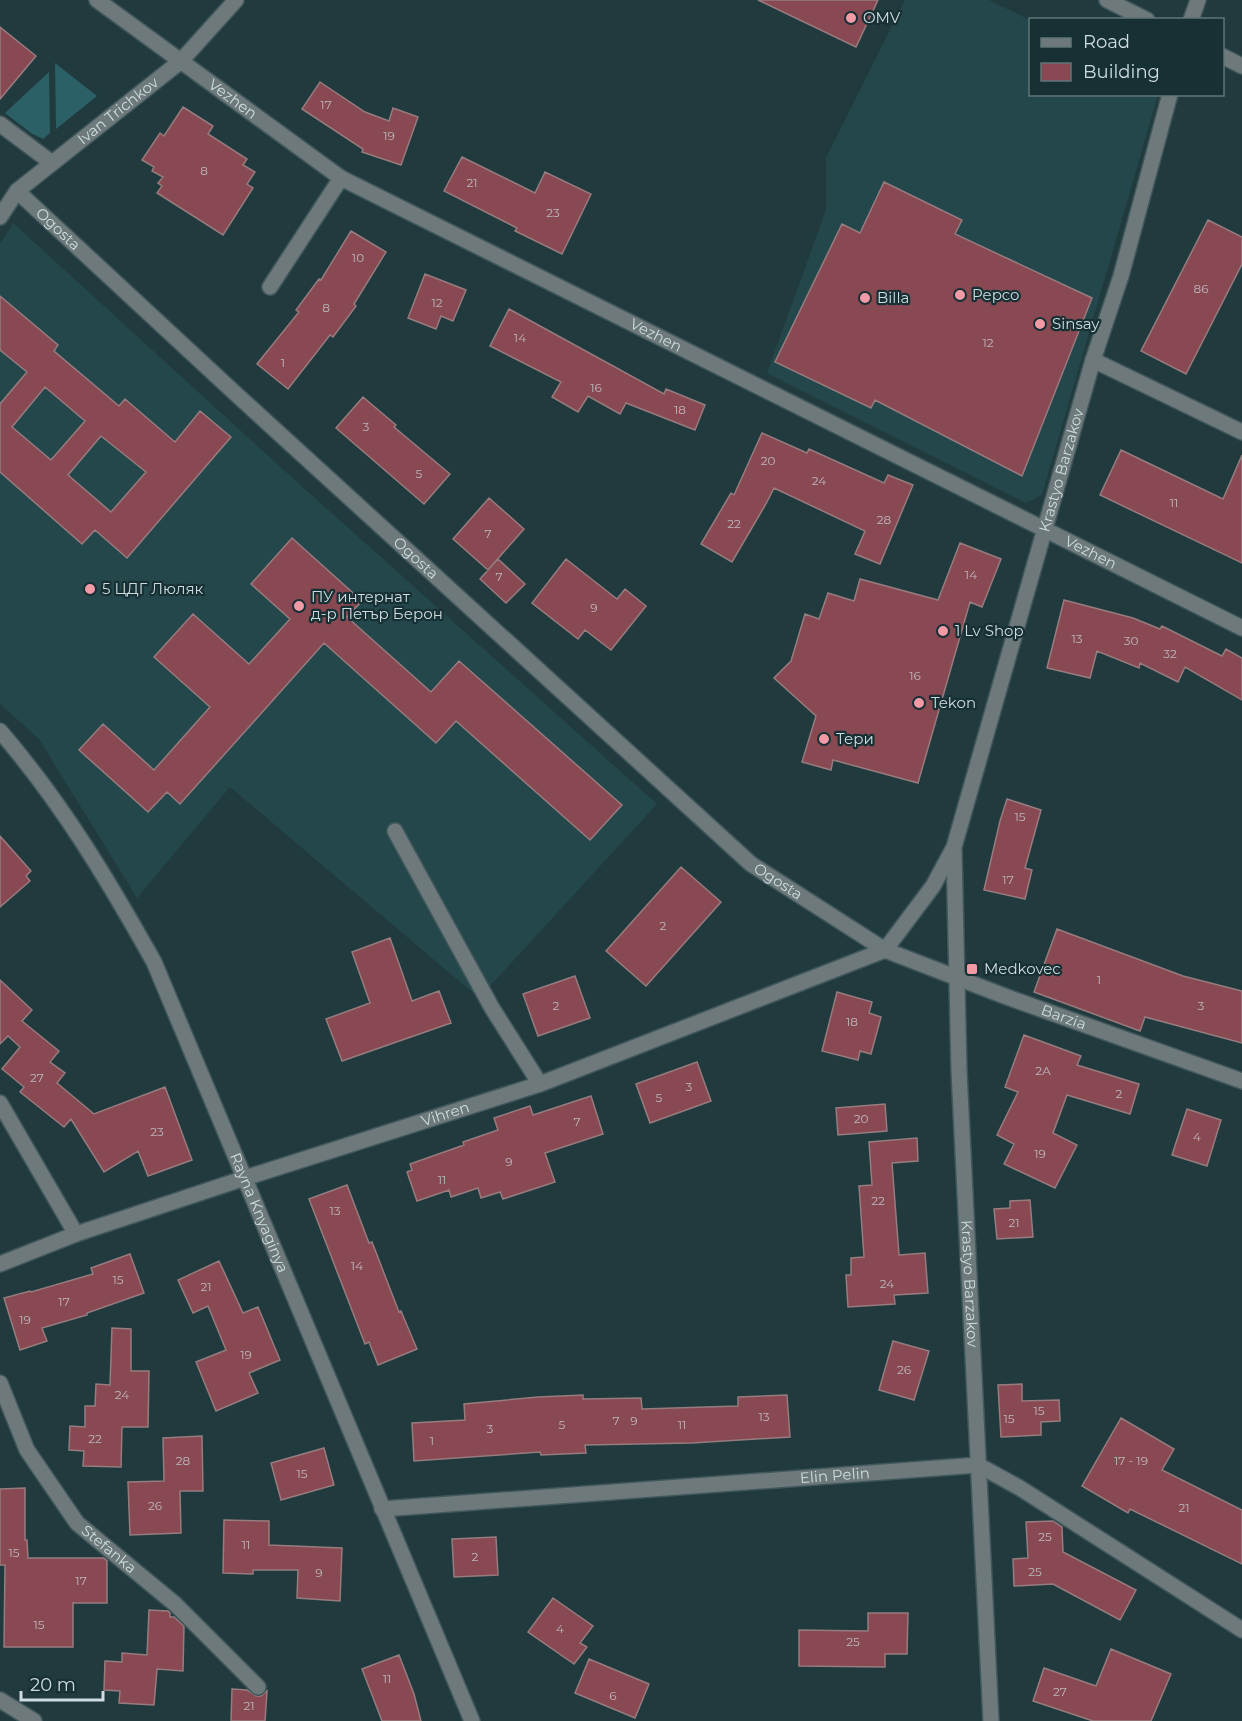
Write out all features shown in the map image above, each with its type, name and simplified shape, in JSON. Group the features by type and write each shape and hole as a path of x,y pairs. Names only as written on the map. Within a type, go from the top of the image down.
{"street":[{"name":"Vezhen","path":"97,0 341,178 1242,628"},
{"name":"Ivan Trichkov","path":"0,217 17,191 181,61 236,0"},
{"path":"1107,0 1143,18"},
{"path":"1192,18 1198,0"},
{"path":"1224,57 1242,66"},
{"name":"Krastyo Barzakov","path":"885,950 933,886 954,847 1093,360 1121,276 1169,96"},
{"path":"0,124 52,163"},
{"path":"270,287 341,178"},
{"name":"Ogosta","path":"17,191 228,387 752,864 885,950"},
{"path":"1093,360 1242,432"},
{"name":"Rayna Knyaginya","path":"0,731 56,801 110,882 154,962 472,1721"},
{"path":"395,831 492,1008 540,1084"},
{"name":"Krastyo Barzakov","path":"954,847 956,978 991,1721"},
{"name":"Barzia","path":"885,950 956,978 1242,1081"},
{"name":"Vihren","path":"0,1264 76,1234 540,1084 885,950"},
{"path":"0,1103 76,1234"},
{"name":"Stefanka","path":"0,1383 27,1449 77,1523 175,1604 258,1687"},
{"path":"978,1465 1020,1488 1242,1630"},
{"name":"Elin Pelin","path":"382,1509 978,1465"},
{"path":"0,1700 34,1721"}],"shaded area":[{"path":"905,0 989,0 1029,20 1029,96 1158,96 1042,495 1026,503 767,373 826,210 826,158"},
{"path":"55,63 97,96 56,129"},
{"path":"49,72 50,133 43,139 31,133 5,113"},
{"name":"ПУ интернат д-р Петър Берон","path":"13,223 287,473 657,804 479,998 230,787 137,898 39,739 0,704 0,244"}],"building":[{"path":"758,0 878,0 856,47"},
{"path":"0,27 36,56 0,99"},
{"path":"320,82 365,112 389,121 393,108 418,117 401,165 362,152 363,149 302,109"},
{"path":"183,107 213,126 208,134 247,159 243,165 255,172 247,184 253,188 223,235 157,193 162,186 158,183 163,177 152,171 154,167 142,160 160,133 164,136"},
{"path":"462,157 535,193 545,172 591,194 562,254 515,231 517,228 444,191"},
{"path":"884,182 962,220 955,234 1092,298 1022,476 875,400 871,408 775,362 842,224 860,233"},
{"path":"1208,220 1242,237 1242,264 1186,374 1141,351"},
{"path":"351,231 386,252 354,304 356,306 333,337 330,335 288,389 257,364 299,312 296,310 319,279 321,280"},
{"path":"425,274 466,290 453,321 441,316 436,329 408,318"},
{"path":"0,296 58,345 54,351 119,406 125,399 175,442 200,411 231,437 127,558 95,530 82,544 0,472 0,404 27,372 0,350","holes":["45,387 85,421 51,460 12,427","101,436 146,472 111,512 68,475"]},
{"path":"509,309 664,394 666,389 705,405 695,430 626,403 620,414 588,396 578,412 552,397 561,382 490,346"},
{"path":"363,397 396,425 394,427 450,474 424,504 336,428"},
{"path":"762,433 807,453 809,449 884,483 888,475 913,485 880,564 855,554 865,531 774,488 732,562 701,544 731,493 734,495"},
{"path":"1121,450 1223,499 1242,455 1242,563 1100,495"},
{"path":"489,498 524,529 488,570 453,539"},
{"path":"292,538 362,601 347,617 431,692 459,661 622,805 590,840 456,721 436,743 324,643 180,804 167,792 148,812 79,750 103,724 154,770 210,707 154,657 193,614 249,664 290,619 251,584"},
{"path":"960,543 1001,559 982,607 970,602 918,783 833,760 831,770 802,762 816,716 774,678 791,661 805,614 819,619 828,593 854,601 860,579 938,600"},
{"path":"498,559 525,584 506,603 480,579"},
{"path":"566,559 617,599 625,589 646,606 611,650 585,630 578,639 532,603"},
{"path":"1064,600 1133,618 1160,629 1162,626 1222,656 1226,649 1242,658 1242,700 1185,667 1178,682 1140,663 1139,668 1097,651 1090,678 1047,668"},
{"path":"1007,799 1041,810 1025,868 1032,870 1025,899 984,890"},
{"path":"0,836 31,871 26,876 30,881 0,907"},
{"path":"681,867 721,902 646,986 606,951"},
{"path":"1057,929 1183,976 1242,991 1242,1043 1145,1017 1140,1031 1034,992"},
{"path":"390,938 412,1001 439,991 451,1023 342,1061 326,1019 370,1003 352,952"},
{"path":"575,976 590,1018 538,1036 523,994"},
{"path":"0,980 32,1010 22,1021 59,1051 50,1062 65,1073 57,1083 94,1114 165,1087 192,1160 148,1176 138,1151 104,1172 71,1119 64,1127 20,1092 24,1087 2,1069 20,1047 8,1036 0,1044"},
{"path":"837,992 872,1002 869,1013 881,1017 871,1054 860,1051 858,1060 822,1051"},
{"path":"1024,1035 1081,1056 1077,1065 1139,1084 1130,1114 1067,1095 1053,1133 1077,1145 1055,1188 1004,1164 1014,1144 997,1135 1018,1092 1005,1087"},
{"path":"697,1062 711,1101 650,1123 636,1084"},
{"path":"591,1096 603,1134 545,1153 555,1182 503,1199 500,1192 481,1198 478,1188 451,1197 449,1190 417,1201 407,1172 412,1170 410,1164 498,1130 494,1118 530,1106 533,1115"},
{"path":"885,1104 887,1131 838,1135 836,1108"},
{"path":"1187,1109 1221,1120 1207,1166 1172,1155"},
{"path":"917,1138 918,1161 892,1163 899,1255 925,1253 928,1293 894,1295 895,1304 848,1307 846,1275 851,1275 851,1258 864,1257 859,1186 872,1185 869,1142"},
{"path":"347,1185 369,1243 372,1242 399,1312 401,1311 417,1349 378,1365 369,1342 365,1344 309,1199"},
{"path":"1030,1200 1033,1237 997,1239 994,1209 1010,1208 1010,1201"},
{"path":"130,1254 144,1293 87,1313 87,1315 42,1328 47,1341 20,1350 4,1298 93,1274 91,1268"},
{"path":"219,1261 243,1313 258,1307 280,1360 249,1373 258,1393 216,1411 196,1362 226,1350 208,1306 193,1313 178,1280"},
{"path":"112,1328 131,1329 131,1371 149,1371 148,1427 122,1427 121,1467 83,1466 84,1451 69,1450 70,1426 85,1427 85,1406 95,1406 96,1384 110,1385"},
{"path":"893,1341 929,1351 914,1400 879,1390"},
{"path":"1022,1384 1022,1401 1059,1400 1060,1421 1041,1422 1041,1435 1001,1437 998,1385"},
{"path":"583,1395 583,1399 641,1398 642,1409 738,1406 738,1397 787,1395 790,1437 692,1443 585,1445 586,1453 541,1455 540,1452 414,1461 412,1423 465,1420 464,1404"},
{"path":"1121,1418 1174,1449 1162,1470 1242,1510 1242,1564 1130,1509 1128,1513 1082,1486"},
{"path":"202,1436 203,1491 180,1491 181,1533 130,1535 128,1482 164,1481 163,1438"},
{"path":"324,1448 334,1485 281,1500 271,1463"},
{"path":"25,1488 25,1540 27,1540 28,1558 104,1558 107,1561 107,1603 73,1603 73,1647 4,1647 5,1565 0,1565 0,1489"},
{"path":"224,1520 269,1521 269,1545 342,1548 340,1601 297,1598 298,1570 253,1570 253,1574 223,1573"},
{"path":"1053,1521 1062,1527 1063,1552 1136,1590 1120,1620 1053,1584 1014,1586 1013,1559 1028,1558 1026,1522"},
{"path":"496,1537 498,1575 454,1577 452,1539"},
{"path":"553,1598 593,1626 580,1643 587,1647 574,1664 528,1632"},
{"path":"149,1610 168,1611 170,1617 174,1617 184,1626 183,1671 157,1669 154,1705 119,1703 120,1691 104,1690 105,1661 122,1662 122,1653 147,1655"},
{"path":"868,1613 908,1613 907,1654 885,1654 885,1667 799,1666 799,1630 868,1631"},
{"path":"1111,1649 1171,1674 1151,1721 1093,1721 1033,1701 1044,1668 1096,1686"},
{"path":"399,1655 414,1694 421,1721 382,1721 362,1669"},
{"path":"589,1659 649,1684 635,1718 575,1693"},
{"path":"232,1689 247,1690 256,1696 261,1696 267,1691 265,1721 231,1721"}],"place":[{"name":"OMV","path":"851,18"},
{"name":"Pepco","path":"960,295"},
{"name":"Billa","path":"865,298"},
{"name":"Sinsay","path":"1040,324"},
{"name":"5 ЦДГ Люляк","path":"90,589"},
{"name":"ПУ интернат д-р Петър Берон","path":"299,606"},
{"name":"1 Lv Shop","path":"943,631"},
{"name":"Tekon","path":"919,703"},
{"name":"Тери","path":"824,739"},
{"name":"Medkovec","path":"972,969"}]}
